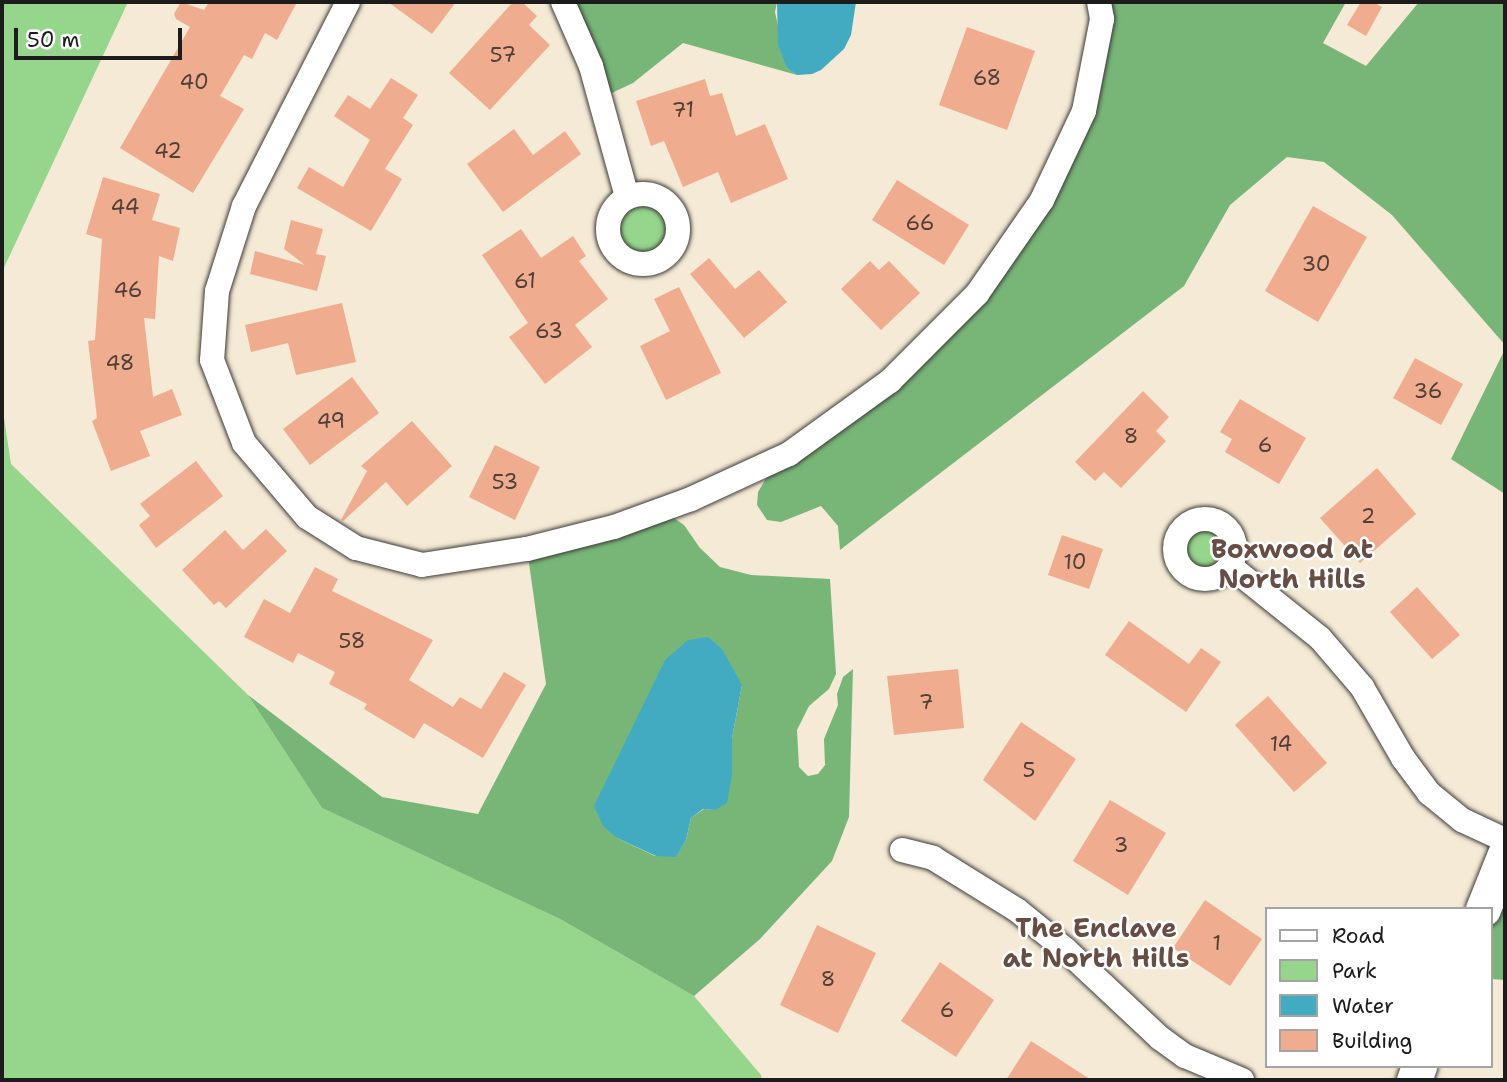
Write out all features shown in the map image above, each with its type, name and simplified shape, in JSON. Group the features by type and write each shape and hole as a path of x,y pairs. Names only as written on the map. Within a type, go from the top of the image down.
{"main road":[{"path":"1484,907 1505,854"}],"street":[{"path":"348,2 244,206 217,291 212,360 244,443 307,517 356,548 422,565 527,549 614,527 691,499 789,454 890,381 977,294 1042,200 1084,111 1102,19 1099,2"},
{"path":"562,2 591,66 627,197"},
{"path":"1230,566 1320,638 1362,687 1403,758 1429,793 1462,820 1505,840"},
{"path":"902,849 933,858 1017,910 1066,950 1160,1038 1185,1056 1242,1080"}],"green space":[{"path":"2,2 128,2 2,272"},
{"path":"563,2 777,2 775,12 787,68 797,75 683,43 633,83 599,99"},
{"path":"1099,2 1346,2 1323,43 1366,66 1419,2 1505,2 1505,345 1392,215 1324,162 1287,157 1230,205 1184,286 840,550 838,526 821,506 781,522 767,520 757,505 758,492 773,467 977,294 1084,111"},
{"path":"643,194 668,204 678,229 668,254 643,264 618,254 608,229 618,204"},
{"path":"1505,349 1505,494 1451,459"},
{"path":"2,404 11,464 248,695 322,808 560,919 694,996 761,1075 762,1080 2,1080"},
{"path":"664,511 684,525 700,548 720,567 751,575 830,579 836,674 829,689 809,706 797,730 799,767 808,776 818,774 825,765 824,739 838,705 837,694 843,677 853,669 849,817 832,861 760,939 694,996 560,919 322,808 248,695 382,797 478,814 546,684 527,549","holes":["742,685 732,738 732,775 715,810 704,809 691,818 686,840 676,856 655,856 617,838"]},
{"path":"1205,519 1222,524 1230,532 1235,549 1230,566 1222,574 1205,579 1188,574 1180,566 1175,549 1180,532 1188,524"},
{"path":"1505,854 1505,980 1493,979 1492,907"}],"water":[{"path":"777,2 856,2 851,35 844,49 821,70 812,74 797,75 787,68 778,45"},
{"path":"708,637 722,649 742,685 732,738 732,775 727,803 715,810 703,809 691,818 686,840 676,857 656,856 617,838 603,826 594,806 665,660 688,640"}],"building":[{"path":"181,2 204,10 209,2 297,2 277,40 265,33 252,59 244,55 220,96 244,109 193,193 120,148 190,27 176,19 174,14"},
{"path":"388,2 456,2 432,34"},
{"path":"513,2 522,2 537,16 529,25 550,45 490,110 449,73"},
{"path":"1361,2 1373,2 1382,7 1366,36 1347,25"},
{"path":"967,27 1035,51 1007,130 939,105"},
{"path":"391,78 418,95 403,118 413,125 385,169 402,179 371,231 297,188 309,167 343,187 370,140 334,116 348,95 370,109"},
{"path":"705,79 710,96 722,93 736,136 765,124 788,179 731,203 718,172 683,187 664,141 651,146 636,101"},
{"path":"514,129 533,155 565,131 581,154 503,212 467,164"},
{"path":"103,177 160,194 152,220 180,228 173,261 159,256 155,319 144,318 153,397 172,389 182,415 140,431 150,456 111,471 92,421 97,418 88,341 95,340 102,239 86,234"},
{"path":"897,180 969,225 944,265 872,220"},
{"path":"1313,206 1367,237 1318,322 1265,291"},
{"path":"291,220 323,229 316,254 326,256 317,291 250,274 255,251 305,265 284,249"},
{"path":"521,229 541,258 573,236 586,256 579,261 608,299 575,325 592,347 545,384 509,337 528,323 482,255"},
{"path":"709,258 735,289 759,270 787,302 744,338 690,274"},
{"path":"870,261 879,270 889,261 920,293 881,330 841,289"},
{"path":"679,287 721,373 666,400 640,346 670,331 654,299"},
{"path":"342,303 356,362 296,375 288,343 251,352 245,325"},
{"path":"1415,358 1463,384 1441,425 1393,398"},
{"path":"352,377 379,413 310,465 283,429"},
{"path":"1143,391 1169,417 1156,431 1166,441 1121,488 1104,472 1095,481 1075,462"},
{"path":"1240,399 1306,438 1279,484 1225,452 1232,439 1220,432"},
{"path":"412,421 452,466 407,506 386,482 341,520 367,471 361,466"},
{"path":"495,445 540,467 515,520 469,497"},
{"path":"196,461 223,496 156,548 139,525 150,516 140,504"},
{"path":"1377,468 1416,514 1360,563 1320,518"},
{"path":"266,529 287,551 226,608 219,601 214,605 182,570 225,530 243,550"},
{"path":"1062,535 1103,549 1089,589 1048,575"},
{"path":"315,567 338,579 332,591 433,640 409,680 453,707 460,697 481,709 504,672 526,685 483,758 424,723 414,739 364,709 367,704 329,684 335,672 298,653 293,663 244,637 264,599 290,613"},
{"path":"1417,587 1460,635 1432,659 1390,612"},
{"path":"1129,621 1189,664 1201,648 1221,662 1186,712 1105,655"},
{"path":"958,669 964,728 894,735 887,676"},
{"path":"1268,696 1327,763 1294,792 1235,725"},
{"path":"1021,722 1076,759 1035,821 983,780"},
{"path":"1110,800 1166,833 1128,895 1073,861"},
{"path":"1205,900 1262,939 1230,986 1173,948"},
{"path":"817,925 876,953 838,1033 780,1005"},
{"path":"940,962 994,1000 956,1057 901,1021"},
{"path":"1031,1041 1056,1057 1091,1080 1006,1080"}],"district":[{"name":"Boxwood at North Hills","path":"1292,564"},
{"name":"The Enclave at North Hills","path":"1096,943"}]}
